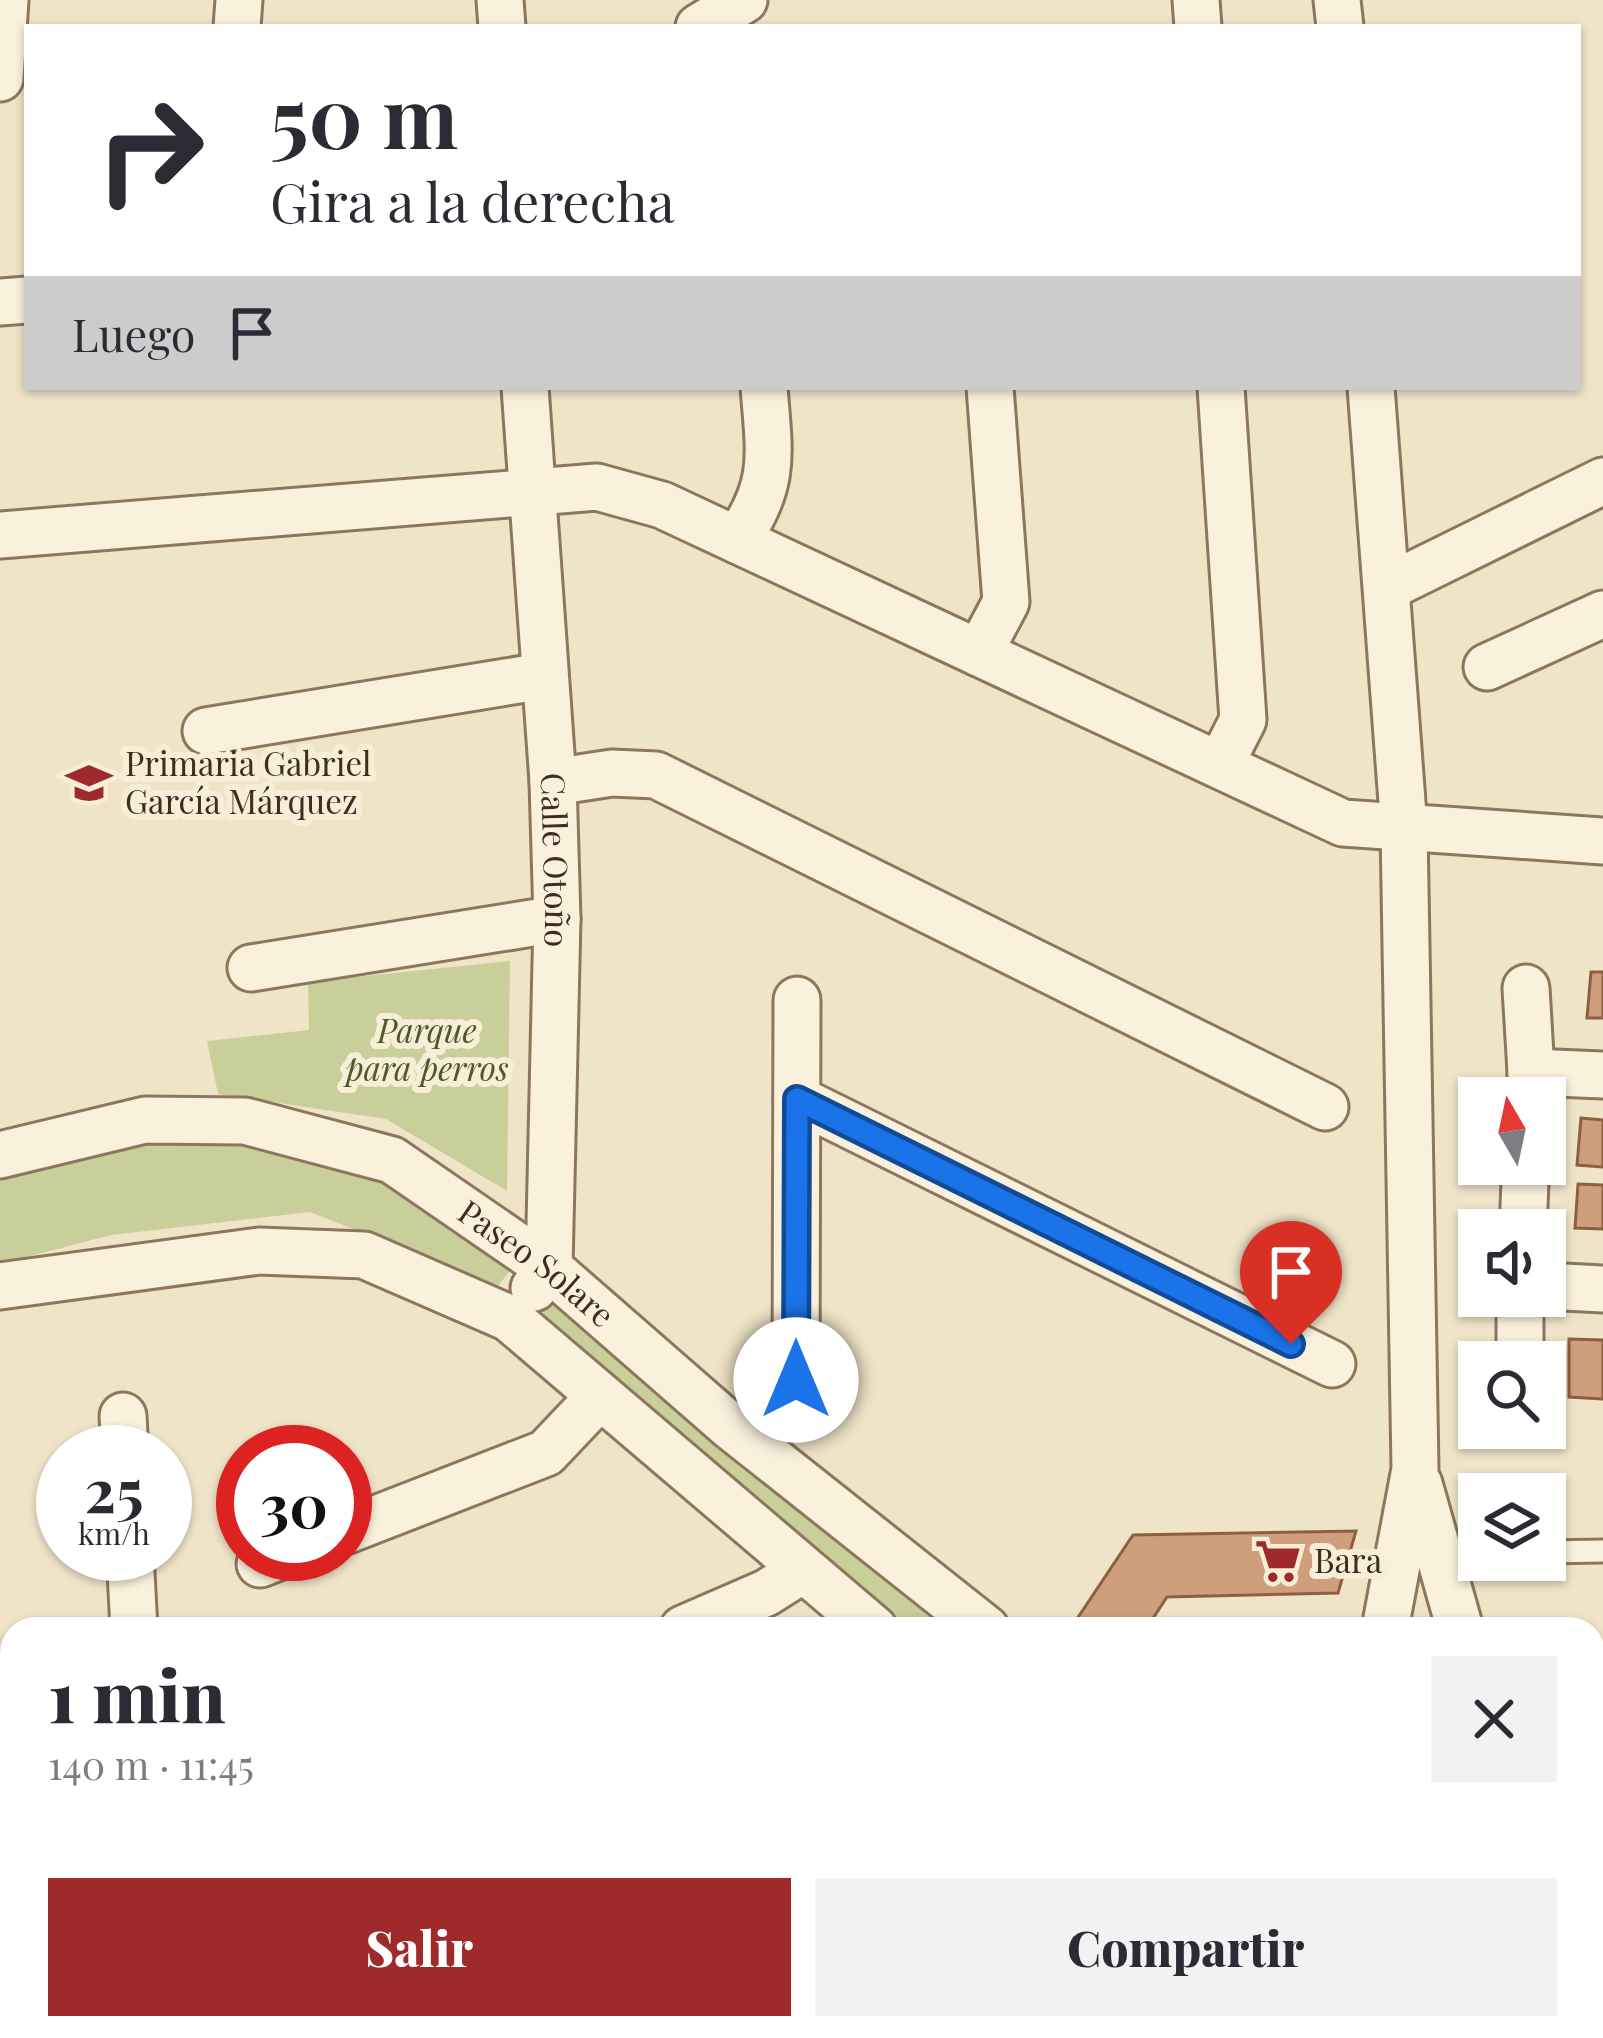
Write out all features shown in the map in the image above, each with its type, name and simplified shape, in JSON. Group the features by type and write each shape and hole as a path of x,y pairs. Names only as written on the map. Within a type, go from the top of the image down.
{"street":[{"path":"0,77 5,0"},
{"path":"705,24 744,0"},
{"name":"Calle Otoño","path":"525,390 553,782 556,919 550,1268"},
{"path":"737,540 761,506 770,473 764,390"},
{"path":"979,653 1006,602 990,390"},
{"path":"1220,765 1243,720 1221,390"},
{"path":"1371,390 1404,829 1414,1469 1457,1617"},
{"path":"1388,586 1603,481"},
{"path":"0,535 597,487 662,505 1343,823 1603,841"},
{"path":"1486,668 1603,614"},
{"path":"206,731 543,676"},
{"path":"553,782 612,773 656,775 1325,1107"},
{"path":"251,968 556,919"},
{"path":"1526,988 1531,1077"},
{"path":"754,1444 796,1380 797,1000"},
{"path":"1566,1080 1603,1075"},
{"path":"797,1099 1332,1364"},
{"name":"Paseo Solare","path":"0,1155 145,1120 245,1121 392,1160 550,1268 917,1580 969,1617"},
{"name":"Paseo Solare","path":"0,1286 259,1251 364,1256 509,1318 859,1617"},
{"path":"509,1318 550,1268"},
{"path":"1566,1287 1603,1289"},
{"path":"372,1521 546,1453 599,1397"},
{"path":"1394,1617 1440,1553"},
{"path":"711,1617 766,1593 801,1570"},
{"path":"131,1581 133,1617"}],"lane":[{"path":"1566,1552 1603,1551"}],"green space":[{"name":"Parque para perros","path":"510,961 507,1191 386,1119 218,1094 207,1041 309,1030 308,982"},
{"path":"147,1138 244,1144 386,1179 515,1264 498,1286 310,1212 111,1235 0,1264 0,1180"},
{"path":"557,1297 945,1617 890,1617 536,1321"}],"building":[{"path":"1591,972 1603,972 1603,1018 1587,1018"},
{"path":"1581,1118 1603,1120 1603,1167 1577,1165"},
{"path":"1578,1184 1603,1185 1603,1229 1575,1228"},
{"path":"1569,1339 1603,1340 1603,1399 1569,1397"},
{"path":"1356,1531 1338,1593 1167,1597 1154,1617 1078,1617 1133,1535"}],"place":[{"name":"Primaria Gabriel García Márquez","path":"89,783"},
{"name":"Bara","path":"1278,1561"}],"route":[{"path":"796,1380 797,1099 1291,1344"}]}
